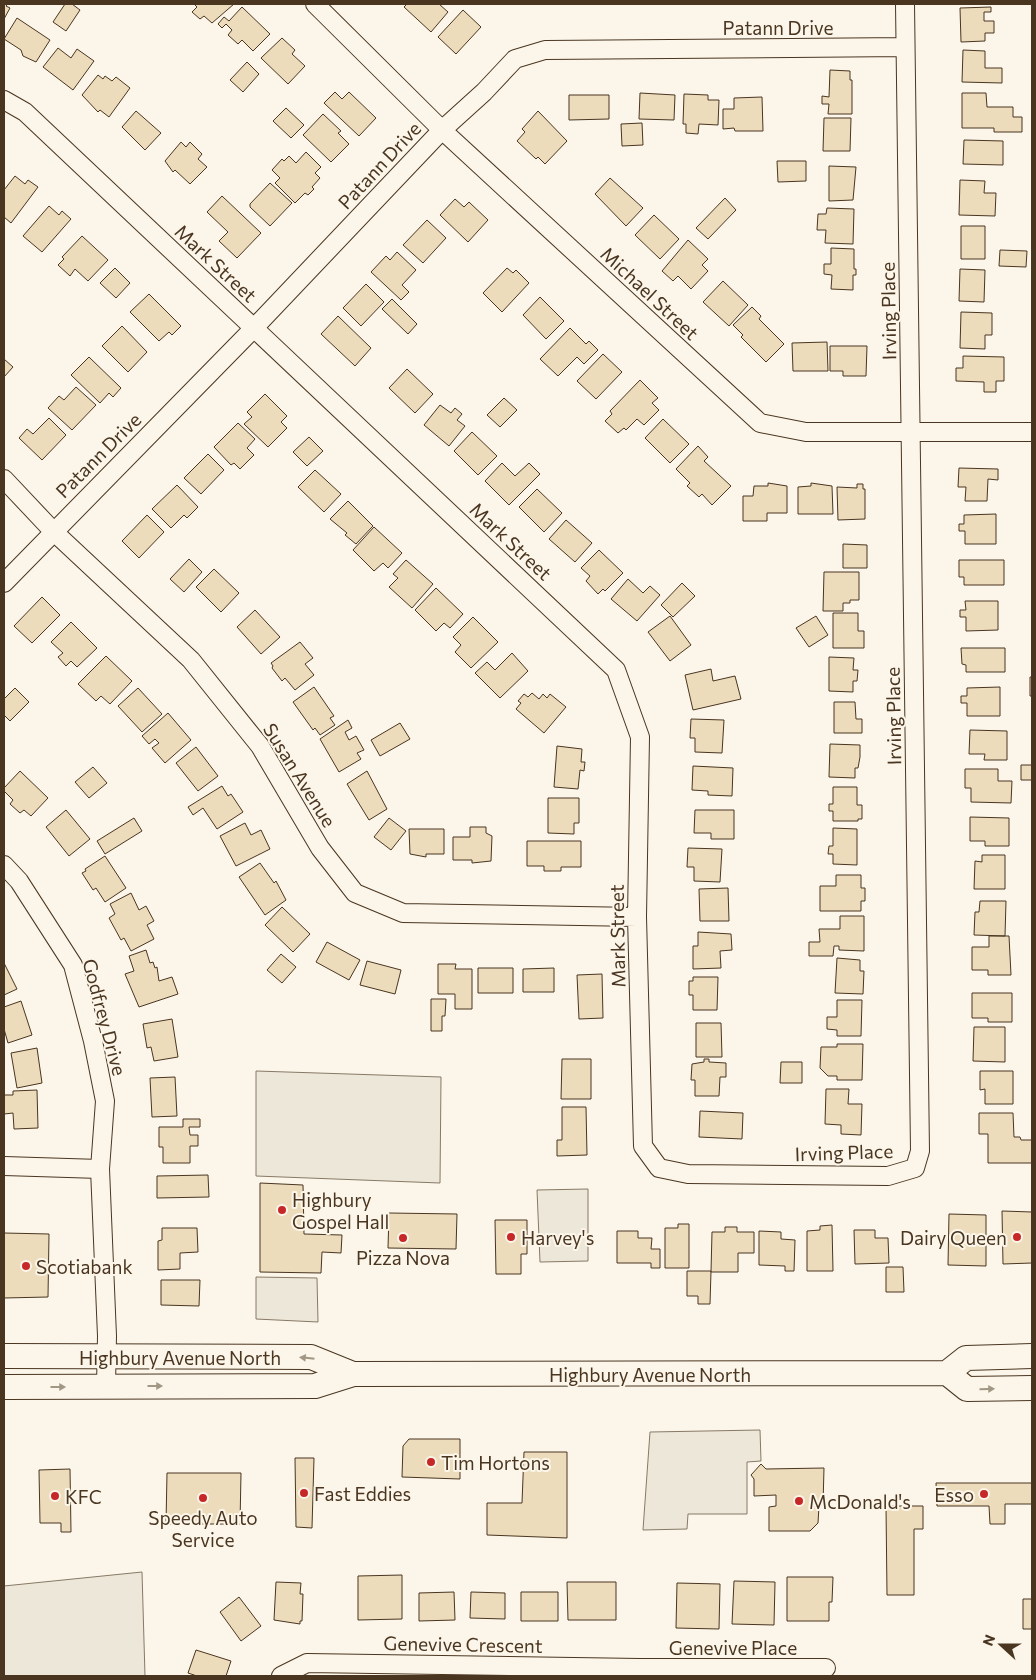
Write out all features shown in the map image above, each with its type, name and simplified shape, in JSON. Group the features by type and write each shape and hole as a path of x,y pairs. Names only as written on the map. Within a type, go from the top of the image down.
{"main road":[{"name":"Highbury Avenue North","path":"4,1356 311,1357 353,1374"},
{"path":"1032,1356 966,1358 947,1373 967,1389 1032,1388"},
{"name":"Highbury Avenue North","path":"4,1387 315,1386 353,1374 947,1373"}],"street":[{"name":"Michael Street","path":"315,4 442,130 760,423 806,432 1032,432"},
{"name":"Irving Place","path":"659,1168 688,1174 888,1176 915,1168 920,1151 905,4"},
{"name":"Patann Drive","path":"4,583 254,328 442,130 484,92 515,59 545,50 905,47"},
{"name":"Mark Street","path":"4,100 25,112 616,670 640,737 637,917 643,1146 659,1168"},
{"name":"Susan Avenue","path":"4,479 53,531 192,660 260,746 320,848 355,893 404,913 637,917"},
{"name":"Godfrey Drive","path":"4,865 19,881 73,965 93,1041 104,1101 100,1169 107,1357 106,1386"},
{"path":"4,1166 100,1169"},
{"name":"Genevive Crescent","path":"281,1676 306,1663 640,1672"},
{"name":"Genevive Place","path":"640,1672 826,1668"}],"shaded area":[{"path":"256,1071 441,1077 440,1183 256,1176"},
{"path":"588,1189 588,1261 540,1262 537,1190"},
{"path":"256,1277 317,1278 318,1322 256,1319"},
{"path":"760,1430 761,1461 747,1462 747,1514 688,1514 687,1529 643,1530 650,1432"},
{"path":"142,1572 145,1676 4,1676 4,1586"}],"building":[{"path":"4,4 8,4 6,6 10,8 4,19"},
{"path":"65,4 72,4 80,10 66,31 53,22"},
{"path":"196,4 234,4 212,23 204,16 200,19 192,12 197,7"},
{"path":"407,4 439,4 448,12 431,32 404,7"},
{"path":"242,7 270,34 253,51 242,40 238,44 228,35 232,30 226,24 222,28 218,24 224,17 229,21"},
{"path":"991,7 991,12 984,12 984,21 994,21 994,33 985,33 985,41 961,42 960,8"},
{"path":"463,10 481,27 456,54 438,37"},
{"path":"17,18 50,40 36,62 23,56 21,50 4,39"},
{"path":"282,38 295,50 292,54 305,66 288,84 261,58"},
{"path":"58,48 71,58 77,49 94,61 73,90 43,67"},
{"path":"963,50 985,51 985,68 1002,68 1002,83 962,82"},
{"path":"247,62 259,74 243,92 230,80"},
{"path":"830,70 850,71 850,80 852,80 852,114 828,114 829,104 822,104 822,96 829,97"},
{"path":"98,75 103,79 105,76 112,81 116,77 130,88 109,117 100,110 98,112 82,95"},
{"path":"335,92 342,99 349,92 376,118 359,136 324,103"},
{"path":"640,93 675,95 674,120 639,119"},
{"path":"962,93 986,93 987,107 1013,107 1013,117 1022,117 1022,132 994,132 994,128 962,128"},
{"path":"684,94 708,95 708,100 719,100 718,125 699,124 698,134 686,133 686,124 683,124"},
{"path":"569,95 609,95 609,119 569,120"},
{"path":"762,97 763,131 735,131 734,128 723,129 723,109 734,109 734,98"},
{"path":"286,108 304,125 291,138 273,121"},
{"path":"136,111 161,133 145,150 122,127"},
{"path":"538,111 567,141 545,164 538,157 536,159 517,141 525,132 522,129"},
{"path":"323,114 341,131 338,133 349,144 331,162 303,135"},
{"path":"824,118 851,118 850,151 823,151"},
{"path":"642,123 643,145 622,146 621,124"},
{"path":"964,140 1003,141 1003,165 963,164"},
{"path":"181,142 186,147 190,142 202,154 198,159 207,167 190,184 175,170 173,172 165,161"},
{"path":"306,152 321,167 315,173 320,178 308,195 305,193 295,203 275,183 280,178 272,170 282,159 284,161 289,156 296,163"},
{"path":"777,161 806,161 806,181 778,182"},
{"path":"829,166 856,167 853,200 829,201"},
{"path":"15,176 25,184 28,180 38,187 11,223 4,217 4,190"},
{"path":"610,178 643,208 626,226 595,194"},
{"path":"960,180 985,181 984,193 996,193 995,216 959,215"},
{"path":"270,183 292,203 270,226 250,207 250,204"},
{"path":"222,196 261,233 237,258 219,241 228,232 207,212"},
{"path":"725,198 736,210 708,239 696,228"},
{"path":"455,199 464,207 469,202 488,220 468,242 440,215"},
{"path":"49,206 59,215 62,211 71,219 42,252 23,236"},
{"path":"827,208 854,209 853,244 825,243 826,230 817,230 818,214 826,214"},
{"path":"654,215 679,239 660,259 635,235"},
{"path":"427,220 446,238 423,263 403,245"},
{"path":"961,226 985,226 985,259 961,259"},
{"path":"82,236 108,260 88,281 75,269 70,276 58,265 64,259 62,257"},
{"path":"688,240 708,259 702,265 708,271 691,289 678,276 673,281 662,271"},
{"path":"831,248 854,249 854,269 856,269 856,275 853,275 853,290 831,289 832,275 824,274 824,264 831,264"},
{"path":"1000,250 1027,251 1026,267 999,266"},
{"path":"397,252 416,270 402,285 409,292 401,300 371,272 386,256 390,260"},
{"path":"115,268 130,283 116,298 100,283"},
{"path":"507,268 513,273 516,270 529,283 502,312 483,293"},
{"path":"960,269 985,270 984,302 959,301"},
{"path":"723,281 748,305 729,326 703,302"},
{"path":"366,284 384,302 361,326 343,308"},
{"path":"149,294 181,326 172,335 169,332 159,341 130,312"},
{"path":"540,297 564,321 546,339 523,315"},
{"path":"392,299 417,324 408,334 382,309"},
{"path":"752,307 761,316 759,319 784,344 766,362 741,337 743,335 733,325"},
{"path":"961,312 992,313 992,335 985,335 985,349 960,348"},
{"path":"338,316 371,348 355,366 321,334"},
{"path":"122,326 147,352 128,372 102,346"},
{"path":"570,328 586,344 589,341 598,350 584,364 577,357 558,376 540,359"},
{"path":"827,342 828,371 793,371 792,343"},
{"path":"830,346 867,346 866,376 843,376 843,371 830,371"},
{"path":"603,354 622,372 596,399 577,381"},
{"path":"963,356 1004,357 1004,381 996,381 996,392 984,392 984,382 956,381 956,368 963,368"},
{"path":"89,357 121,388 113,397 109,393 100,403 71,375"},
{"path":"4,359 13,367 4,377"},
{"path":"407,369 433,394 415,413 389,388"},
{"path":"640,380 658,398 652,403 659,410 644,425 637,419 626,430 624,428 618,433 605,421 612,414 610,411"},
{"path":"76,387 96,405 72,430 48,408 59,396 64,400"},
{"path":"265,394 287,416 281,422 287,428 268,447 244,424 252,417 247,412"},
{"path":"504,398 517,410 500,427 487,415"},
{"path":"440,405 451,413 455,408 462,414 457,420 465,426 449,446 424,425"},
{"path":"49,418 66,435 42,460 19,438 27,429 33,434"},
{"path":"663,419 689,444 670,463 645,438"},
{"path":"238,423 255,439 247,448 254,455 240,469 234,463 231,465 214,447"},
{"path":"472,432 497,456 478,475 454,451"},
{"path":"309,437 323,451 307,466 293,452"},
{"path":"698,446 708,457 704,461 731,486 712,505 702,494 699,497 687,486 690,483 676,469"},
{"path":"208,454 224,470 201,494 184,478"},
{"path":"502,463 515,476 529,463 540,474 509,505 485,481"},
{"path":"959,468 998,469 998,480 988,479 987,501 965,501 966,487 958,487"},
{"path":"315,470 341,494 324,512 298,487"},
{"path":"768,483 787,486 787,513 767,513 767,521 743,521 743,496 753,496 754,486 768,486"},
{"path":"811,483 832,486 833,514 798,514 798,487 811,486"},
{"path":"857,484 863,484 863,489 865,489 865,519 838,520 837,487 857,488"},
{"path":"177,485 198,507 187,518 184,515 171,528 152,509"},
{"path":"537,489 562,513 544,532 519,507"},
{"path":"348,501 373,526 356,544 345,535 347,533 330,519"},
{"path":"996,514 996,544 965,544 965,531 959,531 959,524 964,524 964,515"},
{"path":"147,515 164,532 139,558 122,541"},
{"path":"566,520 592,543 575,562 549,539"},
{"path":"374,527 402,553 388,568 383,563 374,571 353,550"},
{"path":"843,544 867,545 867,568 843,568"},
{"path":"599,550 623,573 605,591 603,589 598,594 586,581 590,576 581,568"},
{"path":"189,559 202,572 184,592 170,579"},
{"path":"406,560 433,584 412,608 389,587 398,578 393,574"},
{"path":"959,560 1004,560 1004,585 964,585 964,577 959,577"},
{"path":"214,569 239,593 221,612 196,587"},
{"path":"824,572 859,572 859,600 850,600 850,603 843,603 843,611 823,611"},
{"path":"628,579 643,593 650,586 660,595 637,621 611,599"},
{"path":"682,583 695,596 673,617 661,605"},
{"path":"436,588 463,614 450,628 444,623 436,631 415,610"},
{"path":"42,597 60,615 32,643 14,626"},
{"path":"965,601 998,601 998,630 966,631 966,617 960,617 960,610 966,610"},
{"path":"255,610 280,637 261,654 237,627"},
{"path":"833,613 858,613 858,631 864,631 864,648 833,648"},
{"path":"670,616 691,645 670,661 648,632"},
{"path":"816,616 828,635 809,647 796,628"},
{"path":"473,617 498,642 471,668 455,652 461,645 453,637"},
{"path":"71,622 97,648 77,667 71,661 66,666 58,657 63,653 51,642"},
{"path":"300,642 313,658 305,664 314,675 295,690 285,678 282,681 272,668 271,663"},
{"path":"961,648 1005,648 1005,672 966,672 966,665 962,664"},
{"path":"512,653 528,671 500,698 475,673 487,662 495,670"},
{"path":"106,656 132,681 110,704 101,696 96,701 78,684"},
{"path":"829,657 854,658 853,670 858,670 857,681 853,681 853,692 829,691"},
{"path":"711,669 713,681 735,676 741,699 693,710 685,675"},
{"path":"1030,677 1032,677 1032,696 1030,696"},
{"path":"314,687 334,716 330,718 335,725 320,735 315,728 313,730 293,702"},
{"path":"1000,687 1000,716 967,716 967,703 961,703 961,696 967,696 967,688"},
{"path":"15,688 29,702 10,721 4,715 4,699"},
{"path":"138,688 162,714 142,732 118,706"},
{"path":"532,693 539,699 543,694 547,698 550,694 566,707 544,733 516,709 521,703 518,701 524,694 528,697"},
{"path":"834,702 855,702 856,719 862,719 862,733 834,733"},
{"path":"168,713 191,740 165,763 152,748 159,743 155,739 149,744 142,736"},
{"path":"691,719 724,720 722,753 695,752 695,738 690,738"},
{"path":"348,720 352,728 345,732 349,740 356,736 364,750 357,753 361,759 339,772 320,739"},
{"path":"400,723 410,739 380,756 371,740"},
{"path":"970,730 1007,731 1007,760 984,760 985,754 969,754"},
{"path":"830,744 860,745 860,757 858,768 855,768 855,778 829,777"},
{"path":"557,746 582,749 581,762 585,762 584,771 580,770 578,789 554,787"},
{"path":"196,747 218,776 198,791 176,763"},
{"path":"1021,765 1032,765 1032,780 1021,780"},
{"path":"693,766 733,768 732,796 708,795 708,791 692,790"},
{"path":"93,767 107,783 89,798 75,782"},
{"path":"965,769 998,769 998,781 1012,781 1011,803 971,802 971,788 965,788"},
{"path":"20,771 48,798 31,816 24,810 20,813 10,804 13,800 4,791 4,788"},
{"path":"367,771 387,809 369,820 347,784"},
{"path":"222,786 228,796 231,794 243,812 217,829 203,808 193,815 188,807"},
{"path":"833,787 857,787 857,805 862,805 862,819 858,819 858,821 833,821 833,811 829,811 829,804 833,804"},
{"path":"548,798 579,798 579,823 574,823 574,834 548,833"},
{"path":"66,810 90,839 69,856 46,827"},
{"path":"695,810 734,810 734,839 711,839 711,833 694,833"},
{"path":"970,817 1009,818 1009,846 985,846 985,841 970,841"},
{"path":"134,818 142,831 105,854 97,841"},
{"path":"389,818 406,831 391,850 374,837"},
{"path":"245,823 251,835 261,830 270,849 236,866 220,836"},
{"path":"470,827 486,827 486,833 492,836 491,861 472,863 472,860 453,860 453,837 470,837"},
{"path":"833,828 857,829 857,865 833,864 833,854 828,854 829,846 833,846"},
{"path":"409,829 444,829 444,854 426,854 426,857 410,854"},
{"path":"527,841 581,841 581,867 561,867 561,871 544,871 544,866 527,866"},
{"path":"688,848 722,849 720,882 694,881 694,867 687,867"},
{"path":"982,855 1005,855 1005,889 974,889 975,861 982,862"},
{"path":"105,856 126,888 105,902 96,888 93,890 82,873"},
{"path":"260,863 274,883 276,881 286,900 265,915 239,877"},
{"path":"836,875 861,875 861,888 865,888 865,901 861,901 861,911 820,911 820,886 836,886"},
{"path":"728,888 729,921 700,921 699,889"},
{"path":"131,893 139,910 146,906 154,921 147,925 154,939 131,951 124,938 121,940 109,918 115,914 110,904"},
{"path":"980,901 1006,901 1005,936 974,935 975,912 979,912"},
{"path":"282,907 310,934 293,952 265,925"},
{"path":"840,916 864,916 864,951 839,950 839,946 834,946 833,956 809,956 809,942 820,942 819,929 840,929"},
{"path":"698,932 731,934 732,950 720,951 721,968 693,969 693,946 698,946"},
{"path":"989,936 1009,936 1011,975 988,975 988,970 972,970 972,947 989,947"},
{"path":"327,942 360,960 349,980 316,962"},
{"path":"146,950 150,963 153,962 155,968 157,967 159,981 172,977 178,994 139,1007 125,974 134,971 129,956"},
{"path":"281,954 296,967 282,983 267,970"},
{"path":"837,958 860,960 860,971 864,971 863,994 835,993"},
{"path":"367,961 401,970 395,994 360,985"},
{"path":"4,963 17,989 4,995"},
{"path":"438,964 456,964 455,969 472,969 472,1009 455,1009 455,994 438,994"},
{"path":"478,968 513,968 513,993 478,993"},
{"path":"554,968 554,992 523,992 523,969"},
{"path":"602,974 603,1018 579,1019 577,975"},
{"path":"693,977 718,977 717,1010 693,1010 693,995 689,995 689,981 693,981"},
{"path":"972,993 1012,993 1012,1022 988,1022 988,1018 972,1018"},
{"path":"431,999 446,999 445,1016 442,1016 442,1031 431,1031"},
{"path":"837,1000 862,1000 861,1036 837,1036 837,1030 827,1029 827,1017 837,1017"},
{"path":"21,1001 32,1035 8,1043 4,1029 4,1007"},
{"path":"172,1019 178,1057 154,1061 151,1047 147,1048 143,1024"},
{"path":"696,1023 721,1023 722,1057 696,1057"},
{"path":"974,1027 1005,1027 1005,1062 973,1061"},
{"path":"837,1044 863,1044 862,1080 837,1080 837,1076 828,1076 820,1068 821,1047 837,1047"},
{"path":"37,1048 42,1083 17,1088 11,1053"},
{"path":"562,1059 591,1059 591,1099 561,1099"},
{"path":"704,1059 709,1059 709,1062 726,1063 726,1077 720,1077 719,1096 695,1096 695,1080 691,1080 692,1064 704,1062"},
{"path":"781,1062 802,1062 802,1083 780,1083"},
{"path":"980,1071 1013,1071 1013,1104 985,1104 985,1089 980,1090"},
{"path":"175,1077 177,1116 152,1117 150,1078"},
{"path":"826,1089 849,1089 848,1104 862,1104 861,1135 841,1134 841,1125 825,1124"},
{"path":"37,1090 38,1128 14,1129 13,1113 4,1114 4,1095 13,1095 13,1091"},
{"path":"562,1107 586,1107 587,1155 557,1156 557,1140 562,1140"},
{"path":"700,1111 743,1113 742,1139 699,1137"},
{"path":"979,1113 1013,1113 1014,1137 1020,1137 1021,1140 1032,1140 1032,1163 988,1163 988,1134 979,1134"},
{"path":"183,1119 200,1119 200,1127 189,1127 190,1135 198,1135 198,1146 190,1146 190,1163 163,1163 163,1147 159,1147 159,1127 183,1127"},
{"path":"208,1175 209,1197 157,1198 157,1176"},
{"name":"Highbury Gospel Hall","path":"260,1183 303,1185 304,1234 342,1235 341,1253 322,1252 321,1273 260,1272"},
{"name":"Dairy Queen","path":"1002,1211 1032,1212 1032,1263 1003,1264"},
{"path":"389,1213 457,1214 456,1249 388,1248"},
{"path":"949,1214 986,1215 986,1266 948,1265"},
{"name":"Harvey's","path":"495,1220 527,1220 527,1254 521,1254 521,1274 496,1274"},
{"path":"678,1224 689,1224 689,1268 665,1268 665,1228 678,1228"},
{"path":"832,1225 833,1271 807,1271 807,1231 820,1230 820,1226"},
{"path":"725,1227 737,1227 737,1232 754,1232 754,1253 738,1253 738,1272 711,1272 712,1232 725,1232"},
{"path":"162,1228 197,1228 198,1252 180,1253 180,1269 158,1270 158,1241 162,1240"},
{"path":"854,1230 875,1230 875,1238 888,1238 889,1263 855,1264"},
{"path":"617,1231 638,1231 638,1238 652,1238 651,1249 660,1249 660,1268 651,1268 651,1263 617,1263"},
{"path":"759,1231 781,1232 781,1239 795,1240 794,1271 785,1271 785,1266 759,1265"},
{"name":"Scotiabank","path":"4,1233 49,1234 48,1297 4,1298"},
{"path":"886,1267 903,1267 904,1292 886,1292"},
{"path":"687,1271 711,1271 710,1304 698,1304 698,1296 687,1296"},
{"path":"161,1280 200,1280 199,1306 161,1305"},
{"name":"Tim Hortons","path":"409,1439 460,1439 460,1479 402,1477 403,1446"},
{"path":"524,1452 567,1452 567,1538 487,1535 487,1503 522,1503"},
{"name":"Fast Eddies","path":"295,1458 314,1458 312,1528 296,1527"},
{"name":"McDonald's","path":"761,1464 766,1469 824,1468 823,1505 819,1506 818,1523 810,1531 769,1531 769,1507 776,1506 776,1495 754,1496 754,1479 751,1475"},
{"name":"KFC","path":"70,1469 71,1532 61,1532 61,1523 40,1523 39,1470"},
{"name":"Speedy Auto Service","path":"167,1473 241,1473 240,1524 166,1524"},
{"name":"Esso","path":"936,1483 1032,1483 1032,1504 1005,1504 1005,1524 990,1524 989,1506 937,1506"},
{"path":"886,1506 923,1506 923,1529 914,1529 914,1595 887,1595"},
{"path":"402,1575 402,1619 358,1620 358,1576"},
{"path":"787,1577 833,1577 832,1602 829,1602 829,1621 787,1621"},
{"path":"734,1581 775,1582 774,1625 732,1624"},
{"path":"276,1582 301,1583 300,1594 303,1594 302,1621 300,1621 300,1624 274,1620"},
{"path":"567,1582 616,1582 616,1620 568,1620"},
{"path":"677,1583 720,1584 719,1629 676,1628"},
{"path":"454,1592 455,1620 419,1621 419,1593"},
{"path":"471,1592 505,1593 505,1619 470,1618"},
{"path":"521,1592 558,1592 558,1621 521,1621"},
{"path":"239,1597 261,1626 241,1641 220,1612"},
{"path":"1023,1599 1032,1599 1032,1629 1023,1629"},
{"path":"196,1650 231,1661 226,1676 197,1676 188,1673"}],"place":[{"name":"Highbury Gospel Hall","path":"282,1210"},
{"name":"Harvey's","path":"511,1237"},
{"name":"Dairy Queen","path":"1017,1237"},
{"name":"Pizza Nova","path":"403,1238"},
{"name":"Scotiabank","path":"26,1266"},
{"name":"Tim Hortons","path":"431,1462"},
{"name":"Fast Eddies","path":"304,1493"},
{"name":"Esso","path":"984,1494"},
{"name":"KFC","path":"55,1496"},
{"name":"Speedy Auto Service","path":"203,1498"},
{"name":"McDonald's","path":"799,1501"}]}
